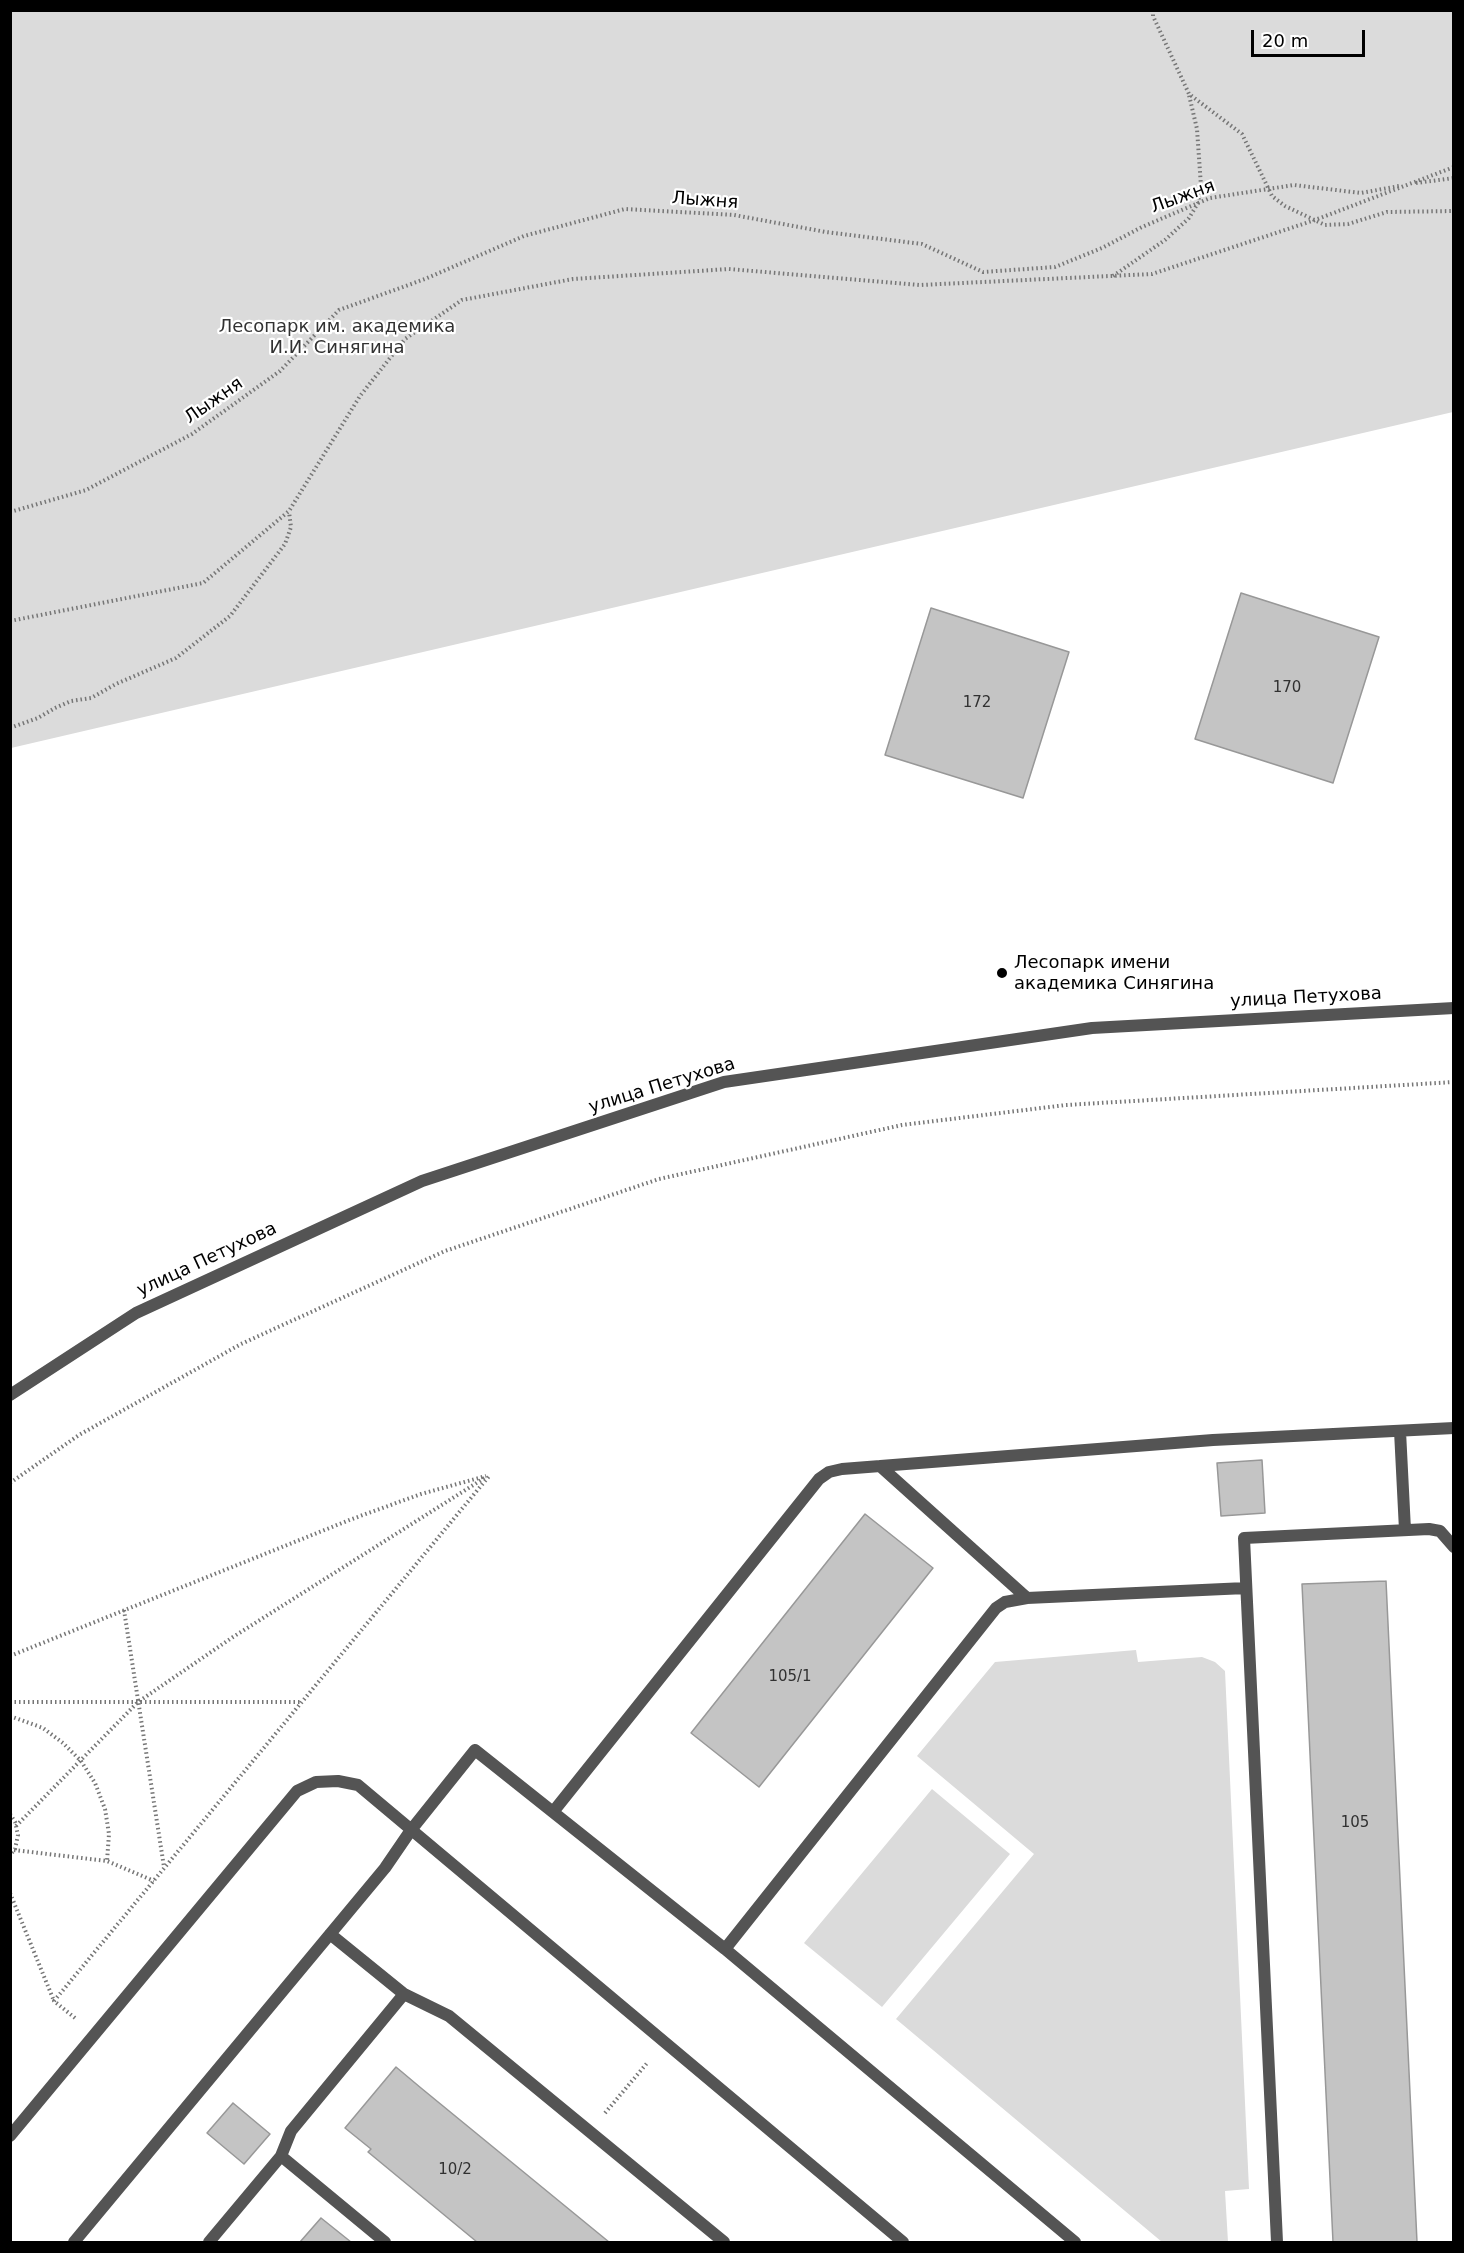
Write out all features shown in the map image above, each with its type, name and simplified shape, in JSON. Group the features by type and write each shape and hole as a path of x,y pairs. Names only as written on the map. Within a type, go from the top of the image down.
{"street":[{"name":"улица Петухова","path":"10,1395 136,1313 422,1181 724,1082 1092,1029 1454,1008"},
{"path":"553,1812 819,1479 829,1472 842,1469 1213,1440 1454,1428"},
{"path":"1400,1431 1405,1530"},
{"path":"880,1466 1027,1598"},
{"path":"1277,2242 1244,1538 1429,1529 1440,1531 1454,1547"},
{"path":"725,1949 996,1608 1005,1602 1027,1598 1246,1588"},
{"path":"74,2242 385,1868 411,1830 475,1750 725,1949 1075,2242"},
{"path":"10,2136 297,1791 316,1782 338,1781 358,1785 903,2242"},
{"path":"330,1934 404,1994 449,2016 724,2242"},
{"path":"209,2242 281,2156 291,2131 404,1994"},
{"path":"281,2156 386,2242"}],"path":[{"path":"1113,276 1165,240 1189,218 1198,203 1201,186 1197,129 1189,94 1153,16 1153,10"},
{"path":"1189,94 1242,134 1272,196 1286,206 1325,225 1348,224 1387,212 1454,212"},
{"path":"10,621 203,583 289,511 360,396 405,339 462,300 573,279 729,269 920,285 1152,274 1315,220 1454,167"},
{"name":"Лыжня","path":"10,512 86,489 192,434 280,371 339,310 425,279 524,236 625,209 734,215 826,232 922,244 983,272 1055,267 1210,198 1294,184 1360,193 1454,178"},
{"path":"10,728 38,718 71,701 91,698 125,680 176,658 230,616 285,544 291,526 289,511"},
{"path":"10,1483 79,1435 241,1344 445,1251 659,1179 902,1125 1066,1105 1454,1082"},
{"path":"10,1656 352,1519 421,1494 490,1475"},
{"path":"54,2001 490,1475"},
{"path":"16,1827 138,1702 233,1637 490,1475"},
{"path":"124,1610 164,1868"},
{"path":"10,1702 301,1702"},
{"path":"10,1716 43,1728 81,1761 95,1783 105,1809 109,1834 107,1861"},
{"path":"10,1814 18,1835 14,1850 10,1855"},
{"path":"14,1850 107,1861 154,1881"},
{"path":"10,1893 54,2001 95,2034"},
{"path":"590,2131 664,2043"}],"green space":[{"name":"Лесопарк им. академика И.И. Синягина","path":"10,11 1453,11 1453,412 11,748"},
{"path":"1136,1650 1138,1662 1202,1657 1215,1662 1225,1671 1249,2189 1225,2191 1228,2242 1162,2242 896,2019 1034,1854 917,1756 995,1662"},
{"path":"932,1789 1010,1854 882,2007 804,1943"}],"building":[{"path":"1241,593 1379,637 1333,783 1195,739"},
{"path":"931,608 1069,652 1023,798 885,755"},
{"path":"1262,1460 1265,1513 1221,1516 1217,1463"},
{"path":"865,1514 933,1568 759,1787 691,1733"},
{"path":"1386,1581 1417,2242 1333,2242 1302,1584"},
{"path":"396,2067 609,2242 477,2242 368,2152 371,2149 345,2128"},
{"path":"233,2103 270,2134 244,2164 207,2133"},
{"path":"321,2218 351,2242 300,2242"}],"place":[{"name":"Лесопарк имени академика Синягина","path":"1002,973"}]}
